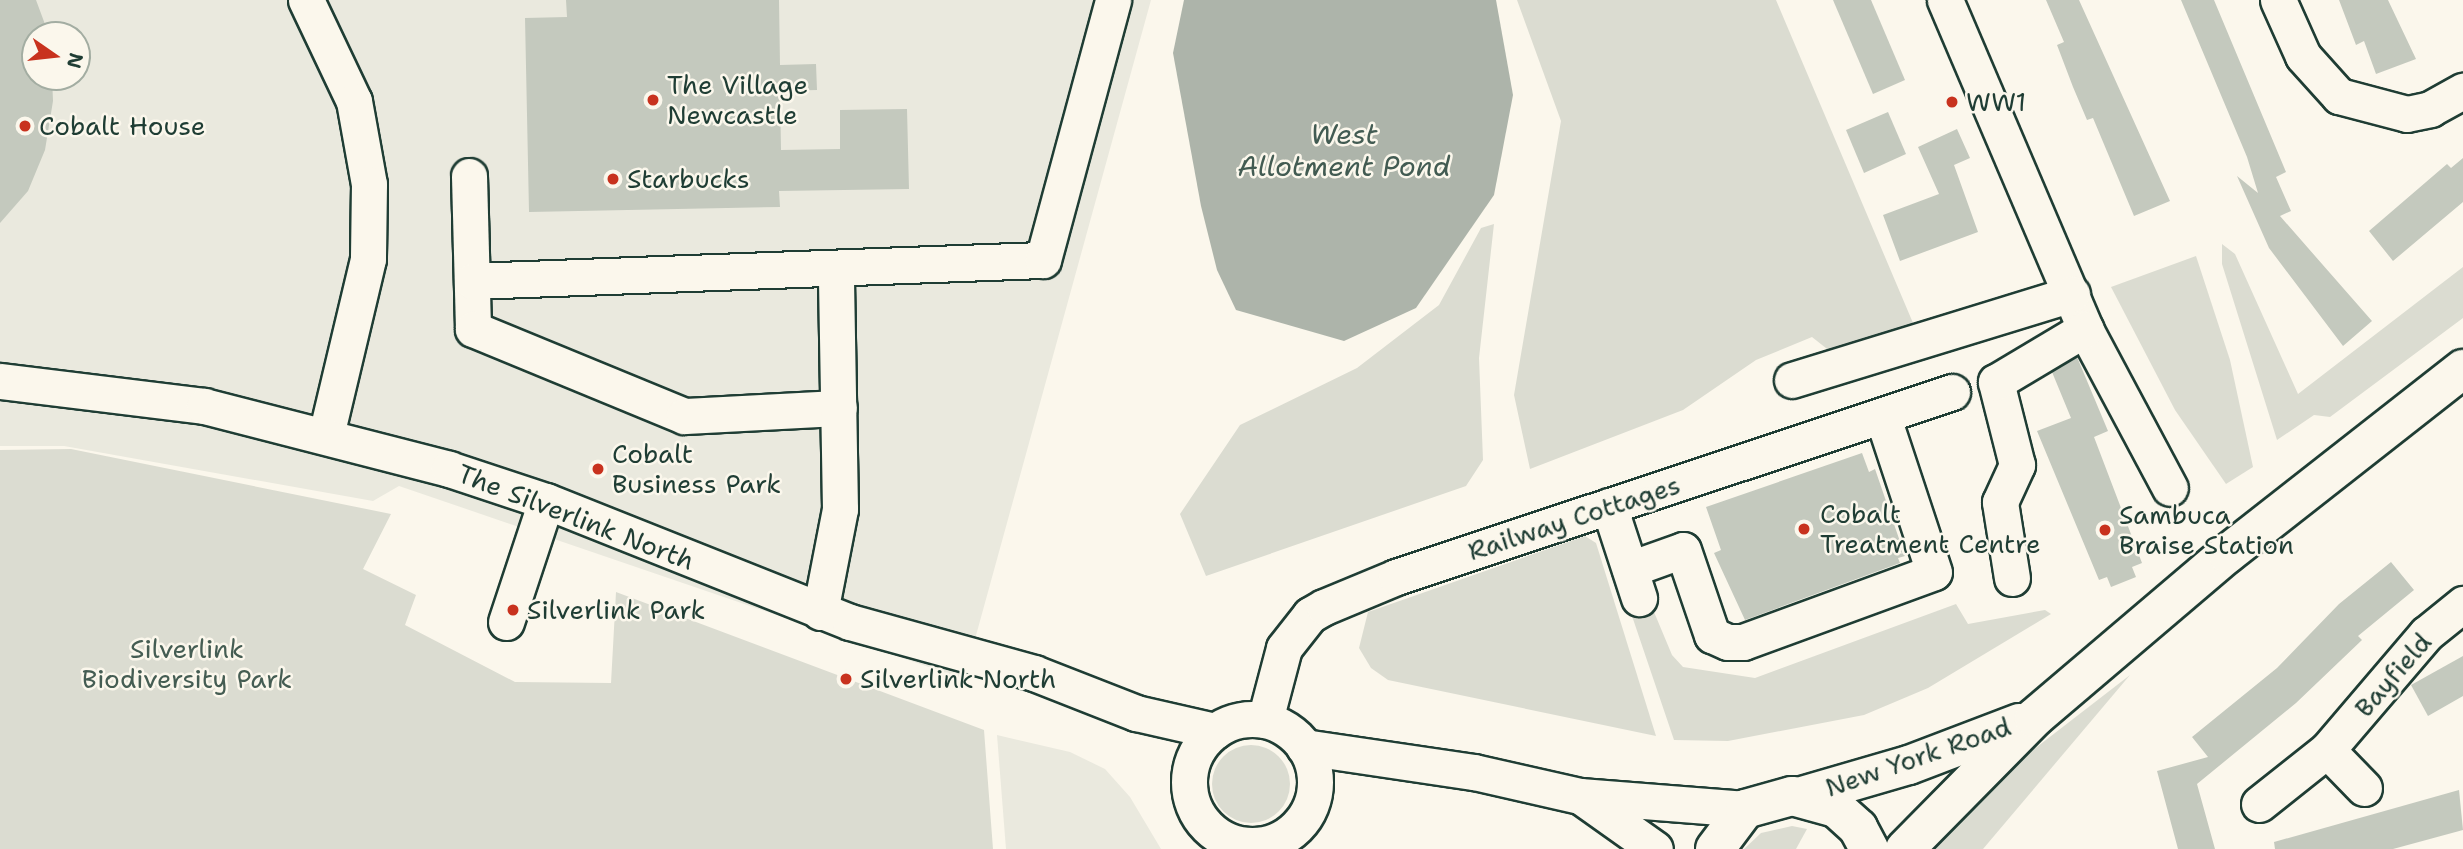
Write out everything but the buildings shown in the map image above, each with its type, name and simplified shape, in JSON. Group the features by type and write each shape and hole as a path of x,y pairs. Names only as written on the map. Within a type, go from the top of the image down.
{"main road":[{"name":"New York Road","path":"1905,849 2034,718 2227,554 2463,369"},
{"name":"New York Road","path":"1745,809 1776,797 1802,796 1898,769 2034,718"},
{"name":"New York Road","path":"1802,796 1848,817 1869,849"},
{"path":"1715,849 1745,809"}],"street":[{"path":"306,0 343,68 364,142 369,184 368,258 326,435"},
{"path":"472,281 1043,260 1113,0"},
{"path":"1945,0 2072,293 2085,329 2170,488"},
{"path":"2278,0 2303,56 2339,96 2407,114 2430,109 2463,91"},
{"path":"469,176 473,329 684,416 839,408"},
{"path":"820,612 840,509 836,268"},
{"path":"1792,380 2072,293"},
{"path":"2012,578 2000,502 2017,465 1996,382 2085,329"},
{"name":"The Silverlink North","path":"0,381 191,404 326,435 546,501 820,612 1034,673 1136,713 1215,731"},
{"name":"Railway Cottages","path":"1265,720 1284,648 1310,615 1396,577 1952,392"},
{"path":"1609,506 1634,583 1683,550 1712,635 1728,642 1743,642 1934,572 1882,415"},
{"path":"506,622 546,501"},
{"name":"Bayfield","path":"2259,804 2327,750 2426,634 2463,604"},
{"name":"The Silverlink North","path":"1136,713 1189,778"},
{"path":"1313,797 1314,771 1304,747 1287,730 1265,720 1239,720 1215,731 1197,752 1189,778 1194,806 1239,845 1292,830 1313,797 1370,760"},
{"path":"1304,747 1370,760 1474,772 1580,796 1745,809"},
{"path":"2327,750 2364,788"},
{"path":"1580,796 1655,849"}],"shaded area":[{"path":"0,0 1151,0 964,679 399,486 373,501 64,446 0,446"},
{"path":"997,735 1070,752 1105,769 1130,797 1161,849 1006,849"}],"green space":[{"path":"1517,0 1776,0 1916,330 1836,356 1812,337 1756,360 1683,410 1530,469 1514,395 1561,121"},
{"path":"1494,224 1479,358 1483,460 1466,486 1206,576 1180,514 1240,425 1357,368 1439,305 1481,228"},
{"path":"2222,244 2235,254 2298,394 2463,267 2463,318 2330,417 2314,415 2277,440 2222,264"},
{"path":"2196,256 2230,360 2253,467 2226,484 2175,410 2111,287"},
{"name":"Silverlink Biodiversity Park","path":"71,449 391,514 363,569 416,595 405,625 515,682 611,683 616,592 984,730 993,849 0,849 0,450"},
{"path":"1585,536 1596,543 1656,736 1388,680 1371,668 1359,648 1368,612"},
{"path":"1649,600 1672,655 1683,667 1755,678 1956,604 1968,624 2045,610 2051,614 1928,688 1864,715 1728,741 1674,740 1632,616"},
{"path":"2130,675 1983,849 1930,849 1993,781"},
{"path":"1251,745 1266,748 1278,757 1287,769 1290,784 1287,799 1278,811 1266,820 1251,823 1236,820 1224,811 1215,799 1212,784 1215,769 1224,757 1236,748"},
{"path":"1792,826 1807,829 1796,849 1744,849 1761,833"}],"water":[{"name":"West Allotment Pond","path":"1184,0 1496,0 1513,95 1494,195 1416,308 1344,341 1236,310 1217,270 1201,206 1173,53"}],"place":[{"name":"The Village Newcastle","path":"653,100"},
{"name":"WW1","path":"1952,102"},
{"name":"Cobalt House","path":"25,126"},
{"name":"Starbucks","path":"613,179"},
{"name":"Cobalt Business Park","path":"598,469"},
{"name":"Cobalt Treatment Centre","path":"1804,529"},
{"name":"Sambuca Braise Station","path":"2105,530"},
{"name":"Silverlink Park","path":"513,610"},
{"name":"Silverlink North","path":"846,679"}]}
